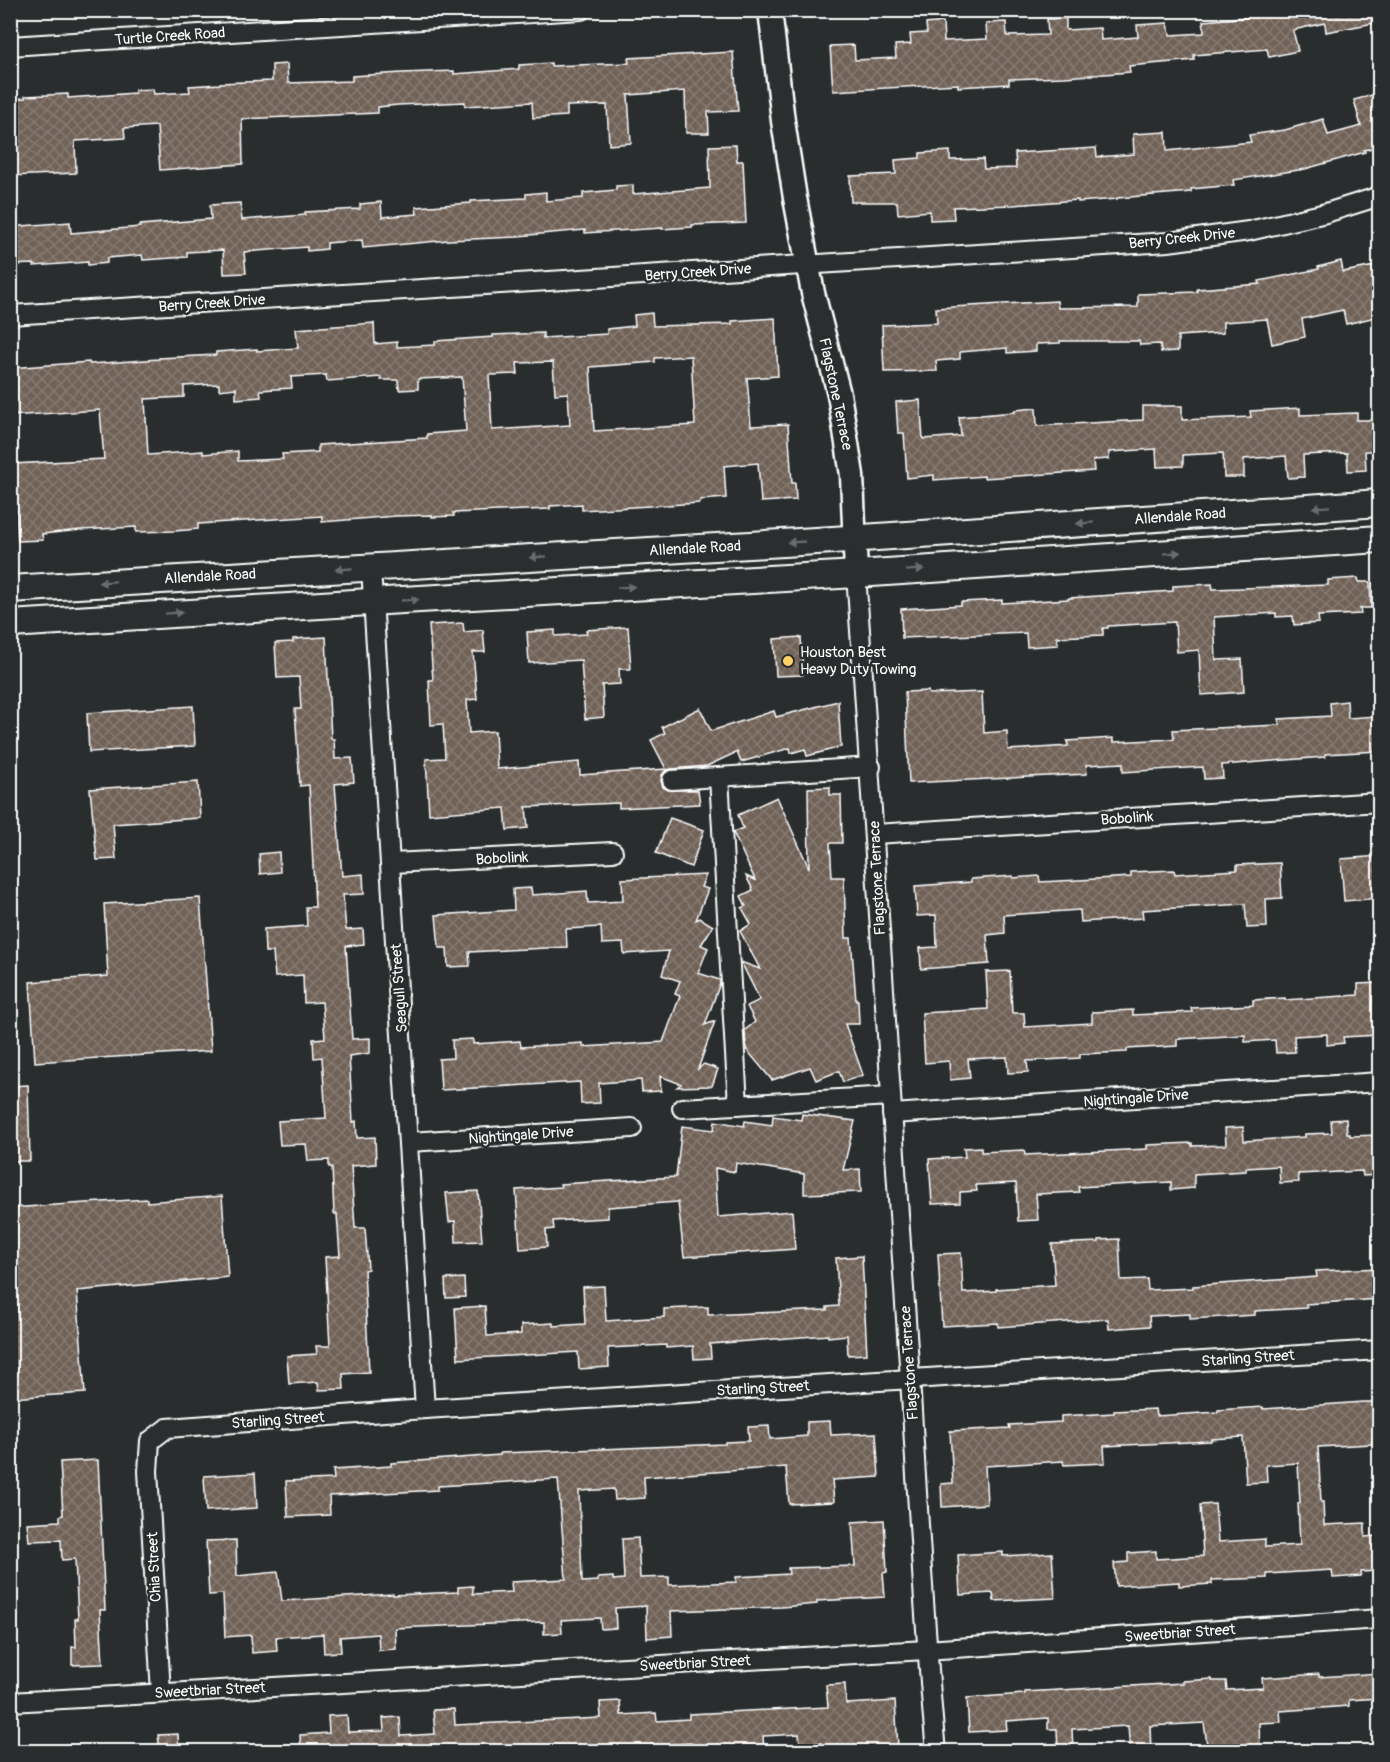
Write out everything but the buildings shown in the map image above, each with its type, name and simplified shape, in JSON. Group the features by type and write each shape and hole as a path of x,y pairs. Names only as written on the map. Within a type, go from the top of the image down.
{"main road":[{"name":"Allendale Road","path":"10,589 854,539 1380,503"},
{"path":"1125,520 1127,556"},
{"path":"10,624 856,574 1380,538"},
{"path":"586,554 589,590"},
{"path":"137,580 139,615"}],"street":[{"name":"Turtle Creek Road","path":"10,46 582,10"},
{"name":"Flagstone Terrace","path":"770,10 783,121 808,265 839,394 852,475 856,574 871,767 926,1650 936,1752"},
{"name":"Berry Creek Drive","path":"10,315 1168,242 1249,231 1326,213 1380,196"},
{"name":"Seagull Street","path":"371,568 392,863 425,1409"},
{"path":"672,780 871,767"},
{"path":"719,777 738,1105"},
{"name":"Bobolink","path":"875,834 1380,802"},
{"name":"Bobolink","path":"392,863 613,852"},
{"name":"Nightingale Drive","path":"682,1108 738,1105 892,1105 1380,1082"},
{"name":"Nightingale Drive","path":"409,1142 632,1128"},
{"name":"Starling Street","path":"150,1441 167,1428 425,1409 1380,1350"},
{"name":"Chia Street","path":"150,1441 148,1471 161,1693"},
{"name":"Sweetbriar Street","path":"10,1702 926,1650 1380,1619"}],"place":[{"name":"Houston Best Heavy Duty Towing","path":"788,661"}]}
